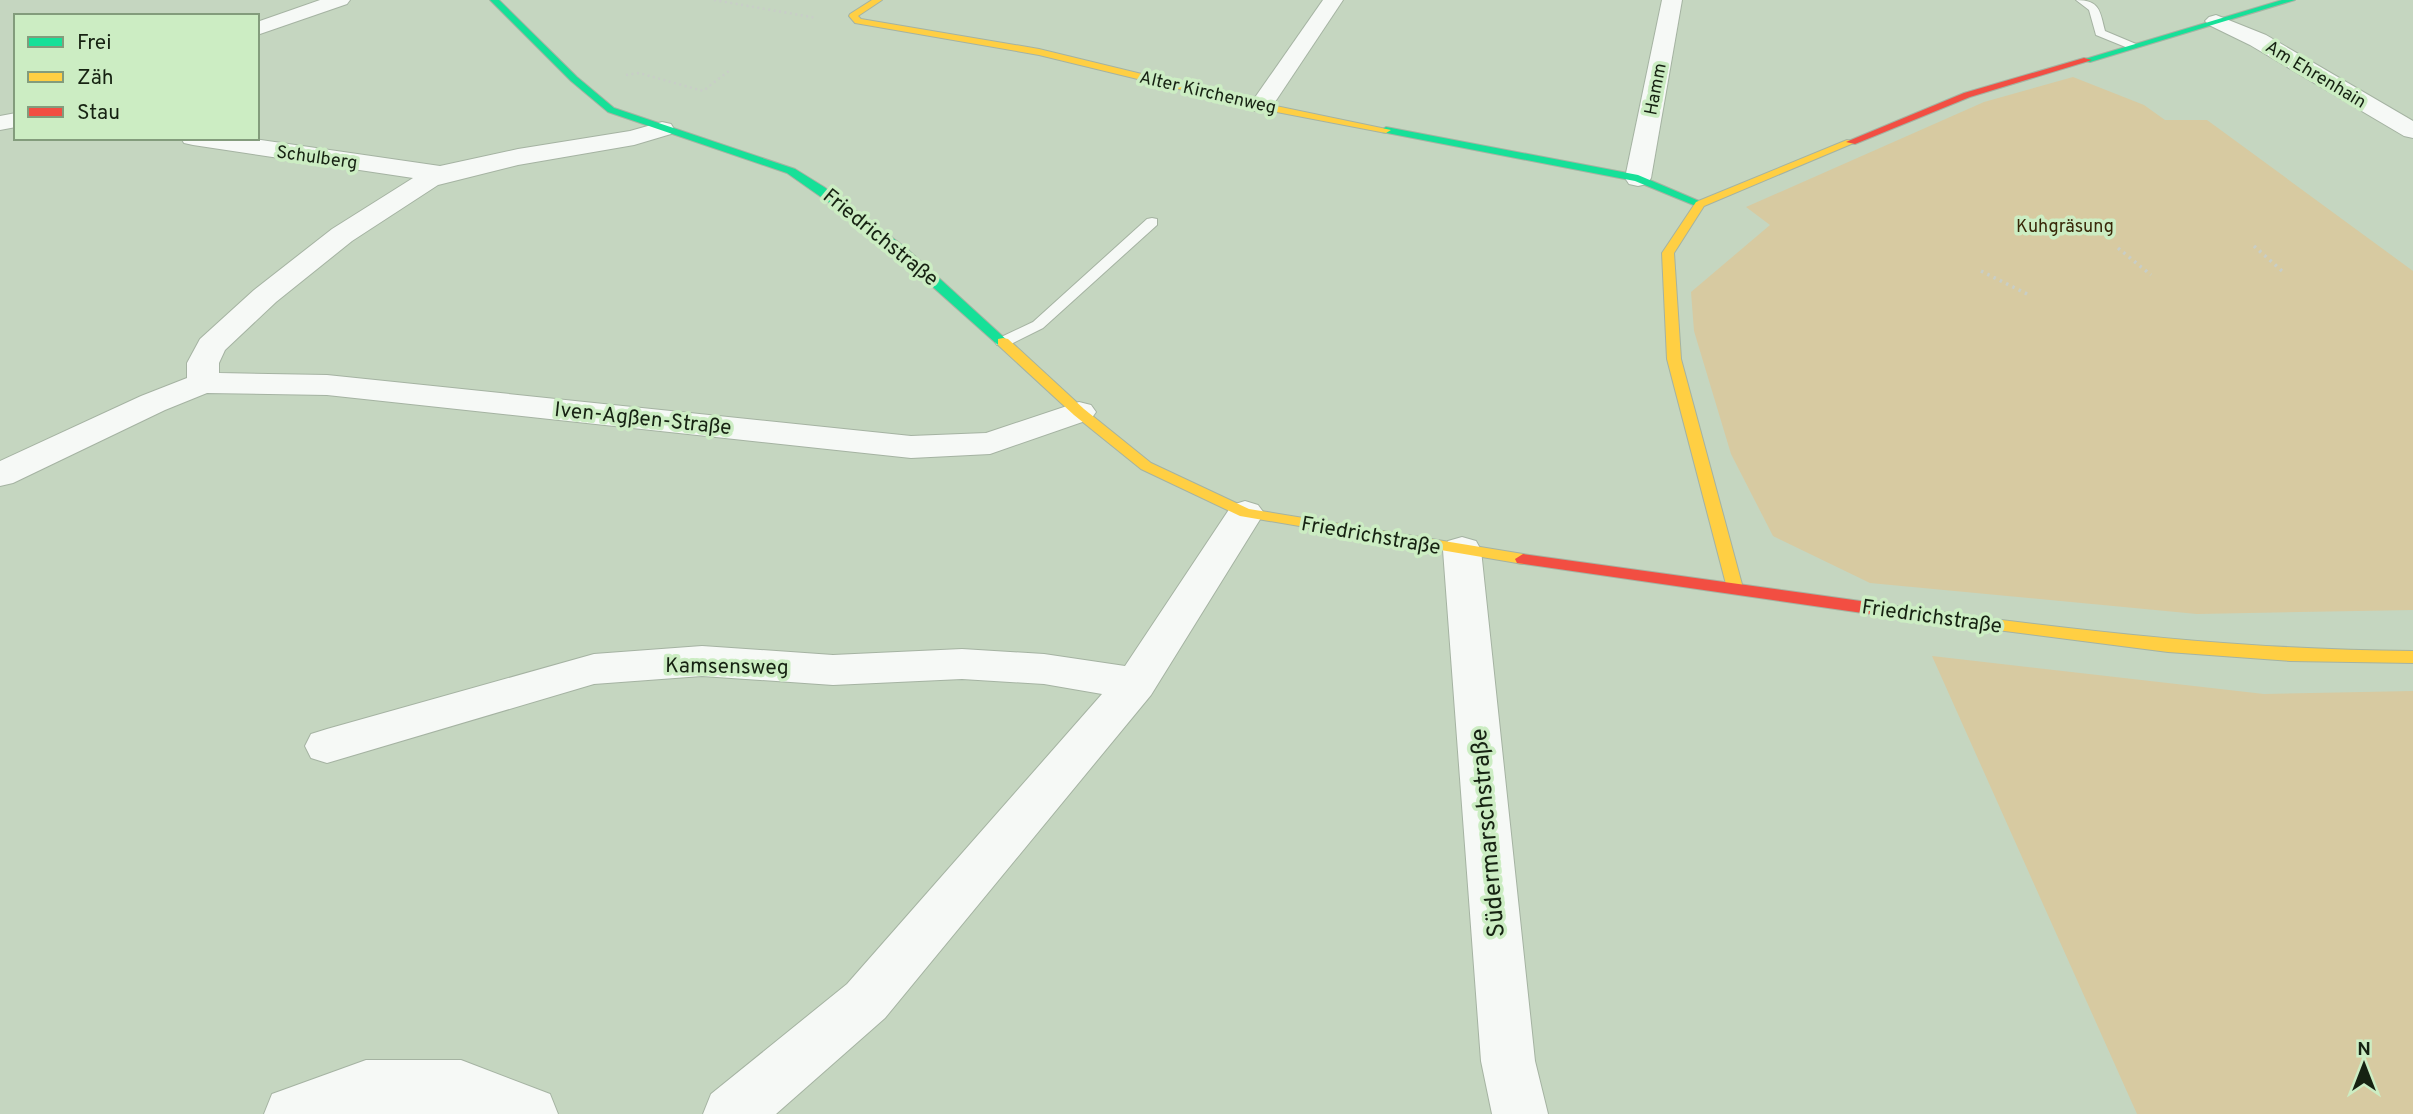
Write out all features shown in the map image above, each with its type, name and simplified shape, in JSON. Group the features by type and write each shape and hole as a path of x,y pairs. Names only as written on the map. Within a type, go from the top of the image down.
{"street":[{"path":"259,28 340,0"},
{"name":"Friedrichstraße","path":"495,0 611,110 791,171 817,186 907,254 1079,412 1146,466 1245,513 1462,550 2053,634 2189,649 2322,658 2413,657"},
{"path":"853,16 878,0"},
{"path":"1261,106 1333,0"},
{"name":"Hamm","path":"1638,178 1672,0"},
{"path":"1735,588 1674,359 1668,253 1700,204 1967,94 2291,0"},
{"name":"Alter Kirchenweg","path":"853,16 858,21 1038,52 1261,106 1638,178 1700,204"},
{"name":"Am Ehrenhain","path":"2216,21 2258,40 2413,131"},
{"path":"203,383 203,363 211,346 265,296 342,234 414,188 440,174 517,157 634,138 662,129"},
{"name":"Schulberg","path":"207,140 440,174"},
{"name":"Iven-Agßen-Straße","path":"0,475 153,403 203,383 327,385 911,447 990,443 1079,412"},
{"path":"731,1114 737,1112 866,1001 1136,684 1245,513"},
{"name":"Südermarschstraße","path":"1462,550 1508,1061 1520,1114"},
{"name":"Kamsensweg","path":"327,746 594,669 702,661 833,670 962,664 1044,669 1136,684"},
{"path":"292,1114 366,1087 461,1087 530,1114"}],"lane":[{"path":"2081,0 2094,9 2100,33 2132,46"},
{"path":"1003,342 1038,325 1152,222"}],"path":[{"path":"713,0 818,18 853,16"},
{"path":"580,83 639,73 703,91 730,70"},
{"path":"2254,246 2282,271"},
{"path":"2118,248 2151,275"},
{"path":"1981,271 2031,296"}],"green space":[{"name":"Kuhgräsung","path":"2073,77 2144,105 2165,120 2207,120 2413,271 2413,610 2197,614 1870,583 1773,536 1731,454 1694,331 1691,292 1770,225 1746,207 1984,102"},
{"path":"1932,656 2264,694 2413,691 2413,1114 2137,1114"}],"traffic: fast":[{"path":"494,0 574,79 611,110 791,171 875,229 1003,342"},
{"path":"2087,60 2291,0"},
{"path":"1386,130 1638,178 1700,204"}],"traffic: slow":[{"path":"878,0 853,16 858,21 1039,52 1261,106 1386,130"},
{"path":"1735,588 1674,359 1668,253 1700,204 1851,142"},
{"path":"1003,342 1079,412 1146,466 1245,513 1523,559"},
{"path":"1925,616 2168,646 2290,655 2413,657"}],"traffic: jam":[{"path":"1851,142 1967,95 2087,60"},
{"path":"1523,559 1925,616"}]}
